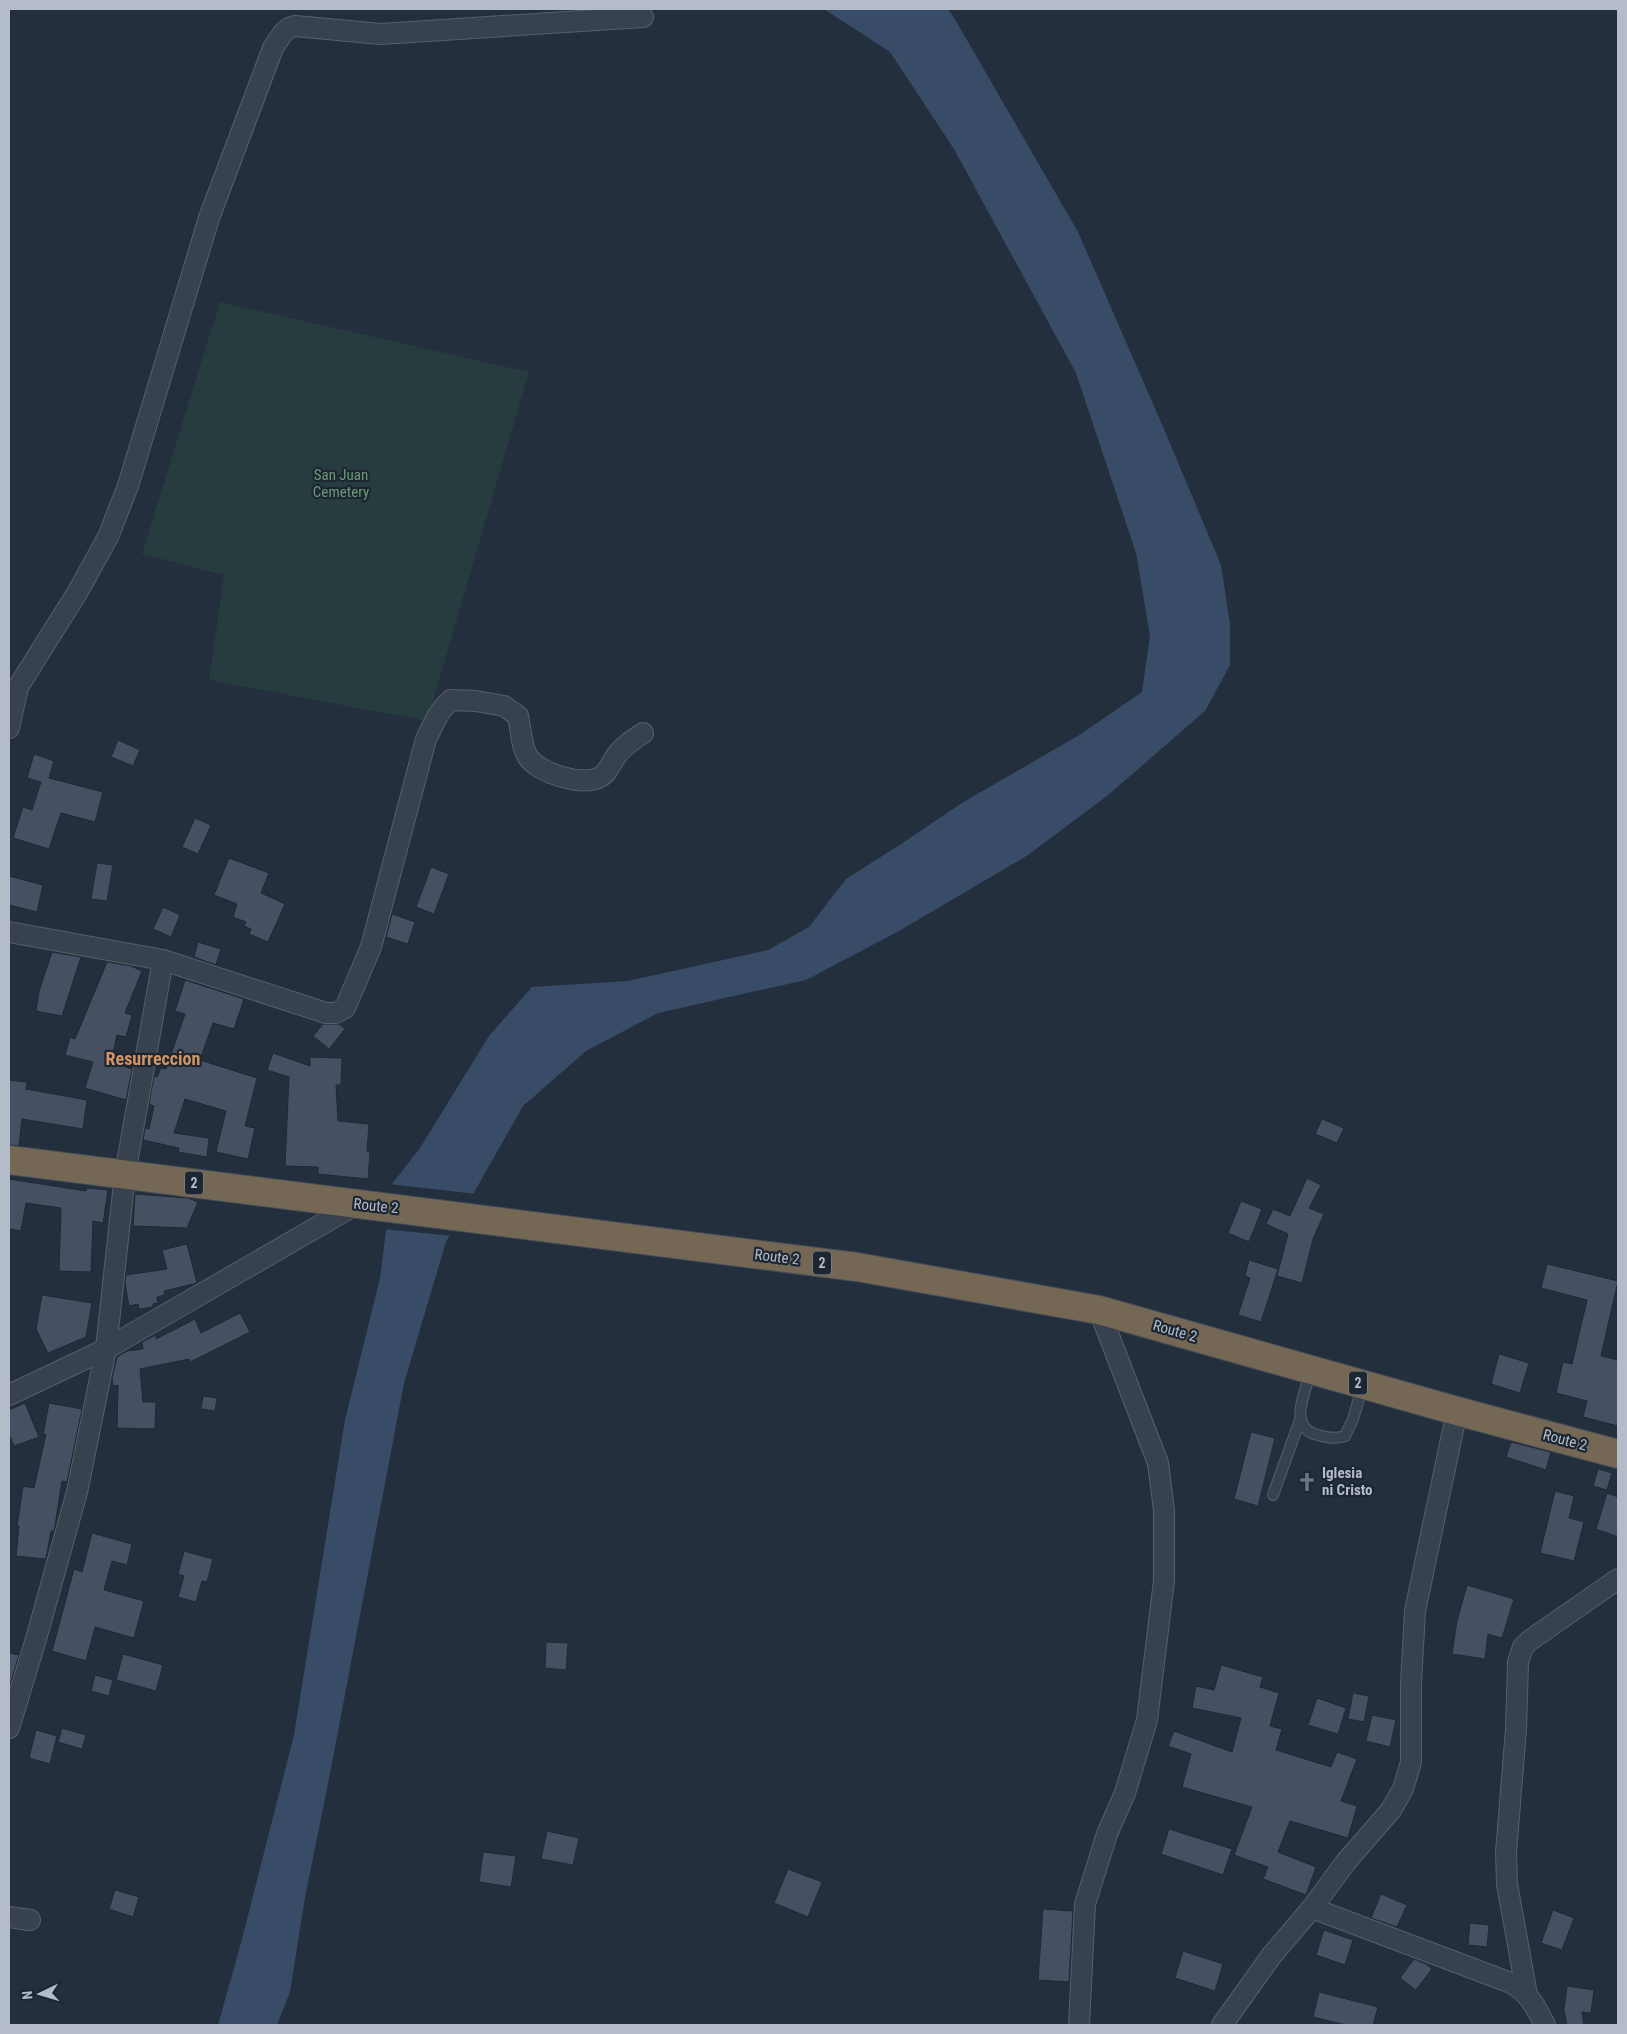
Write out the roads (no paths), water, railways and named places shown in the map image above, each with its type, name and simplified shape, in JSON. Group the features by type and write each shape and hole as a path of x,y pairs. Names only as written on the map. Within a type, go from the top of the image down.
{"highway":[{"name":"Route 2","path":"9,1160 857,1267 1099,1310 1618,1454"}],"street":[{"path":"295,26 307,9"},
{"path":"9,728 13,686 77,593 108,536 128,486 209,218 273,48 283,33 288,28 301,25 381,34 643,17"},
{"path":"9,932 163,960 326,1013 340,1011 345,1008 371,947 426,739 442,708 451,700 504,706 518,716 524,746 529,759 540,769 560,777 584,780 600,777 607,771 626,744 643,733"},
{"path":"9,1728 77,1492 106,1349 125,1174 163,960"},
{"path":"9,1395 106,1349 368,1205"},
{"path":"1079,2025 1086,1904 1107,1834 1125,1793 1147,1720 1164,1581 1164,1510 1158,1463 1099,1310"},
{"path":"1222,2025 1272,1955 1390,1810 1407,1778 1410,1762 1411,1684 1415,1611 1458,1411"},
{"path":"1528,1995 1507,1884 1506,1853 1516,1730 1518,1662 1523,1647 1529,1641 1618,1579"},
{"path":"1312,1908 1511,1983 1528,1995 1545,2025"},
{"path":"9,1917 30,1920"}],"lane":[{"path":"1311,1370 1300,1408 1302,1427 1308,1433 1334,1439 1345,1436 1353,1419 1363,1384"},
{"path":"1273,1495 1300,1420"}],"water":[{"path":"824,9 948,9 953,16 1078,232 1164,429 1221,565 1230,625 1230,665 1205,711 1107,796 1028,855 899,931 806,980 658,1013 586,1051 523,1106 446,1242 404,1383 305,1897 290,1992 277,2025 218,2025 294,1735 345,1420 380,1278 392,1184 420,1148 489,1036 532,987 628,981 768,950 809,927 846,879 962,803 1081,734 1142,692 1150,636 1136,553 1076,373 954,149 890,52"}],"place":[{"name":"Iglesia ni Cristo","path":"1307,1482"}],"district":[{"name":"Resurreccion","path":"153,1058"}],"park label":[{"name":"San Juan Cemetery","path":"341,484"}]}
